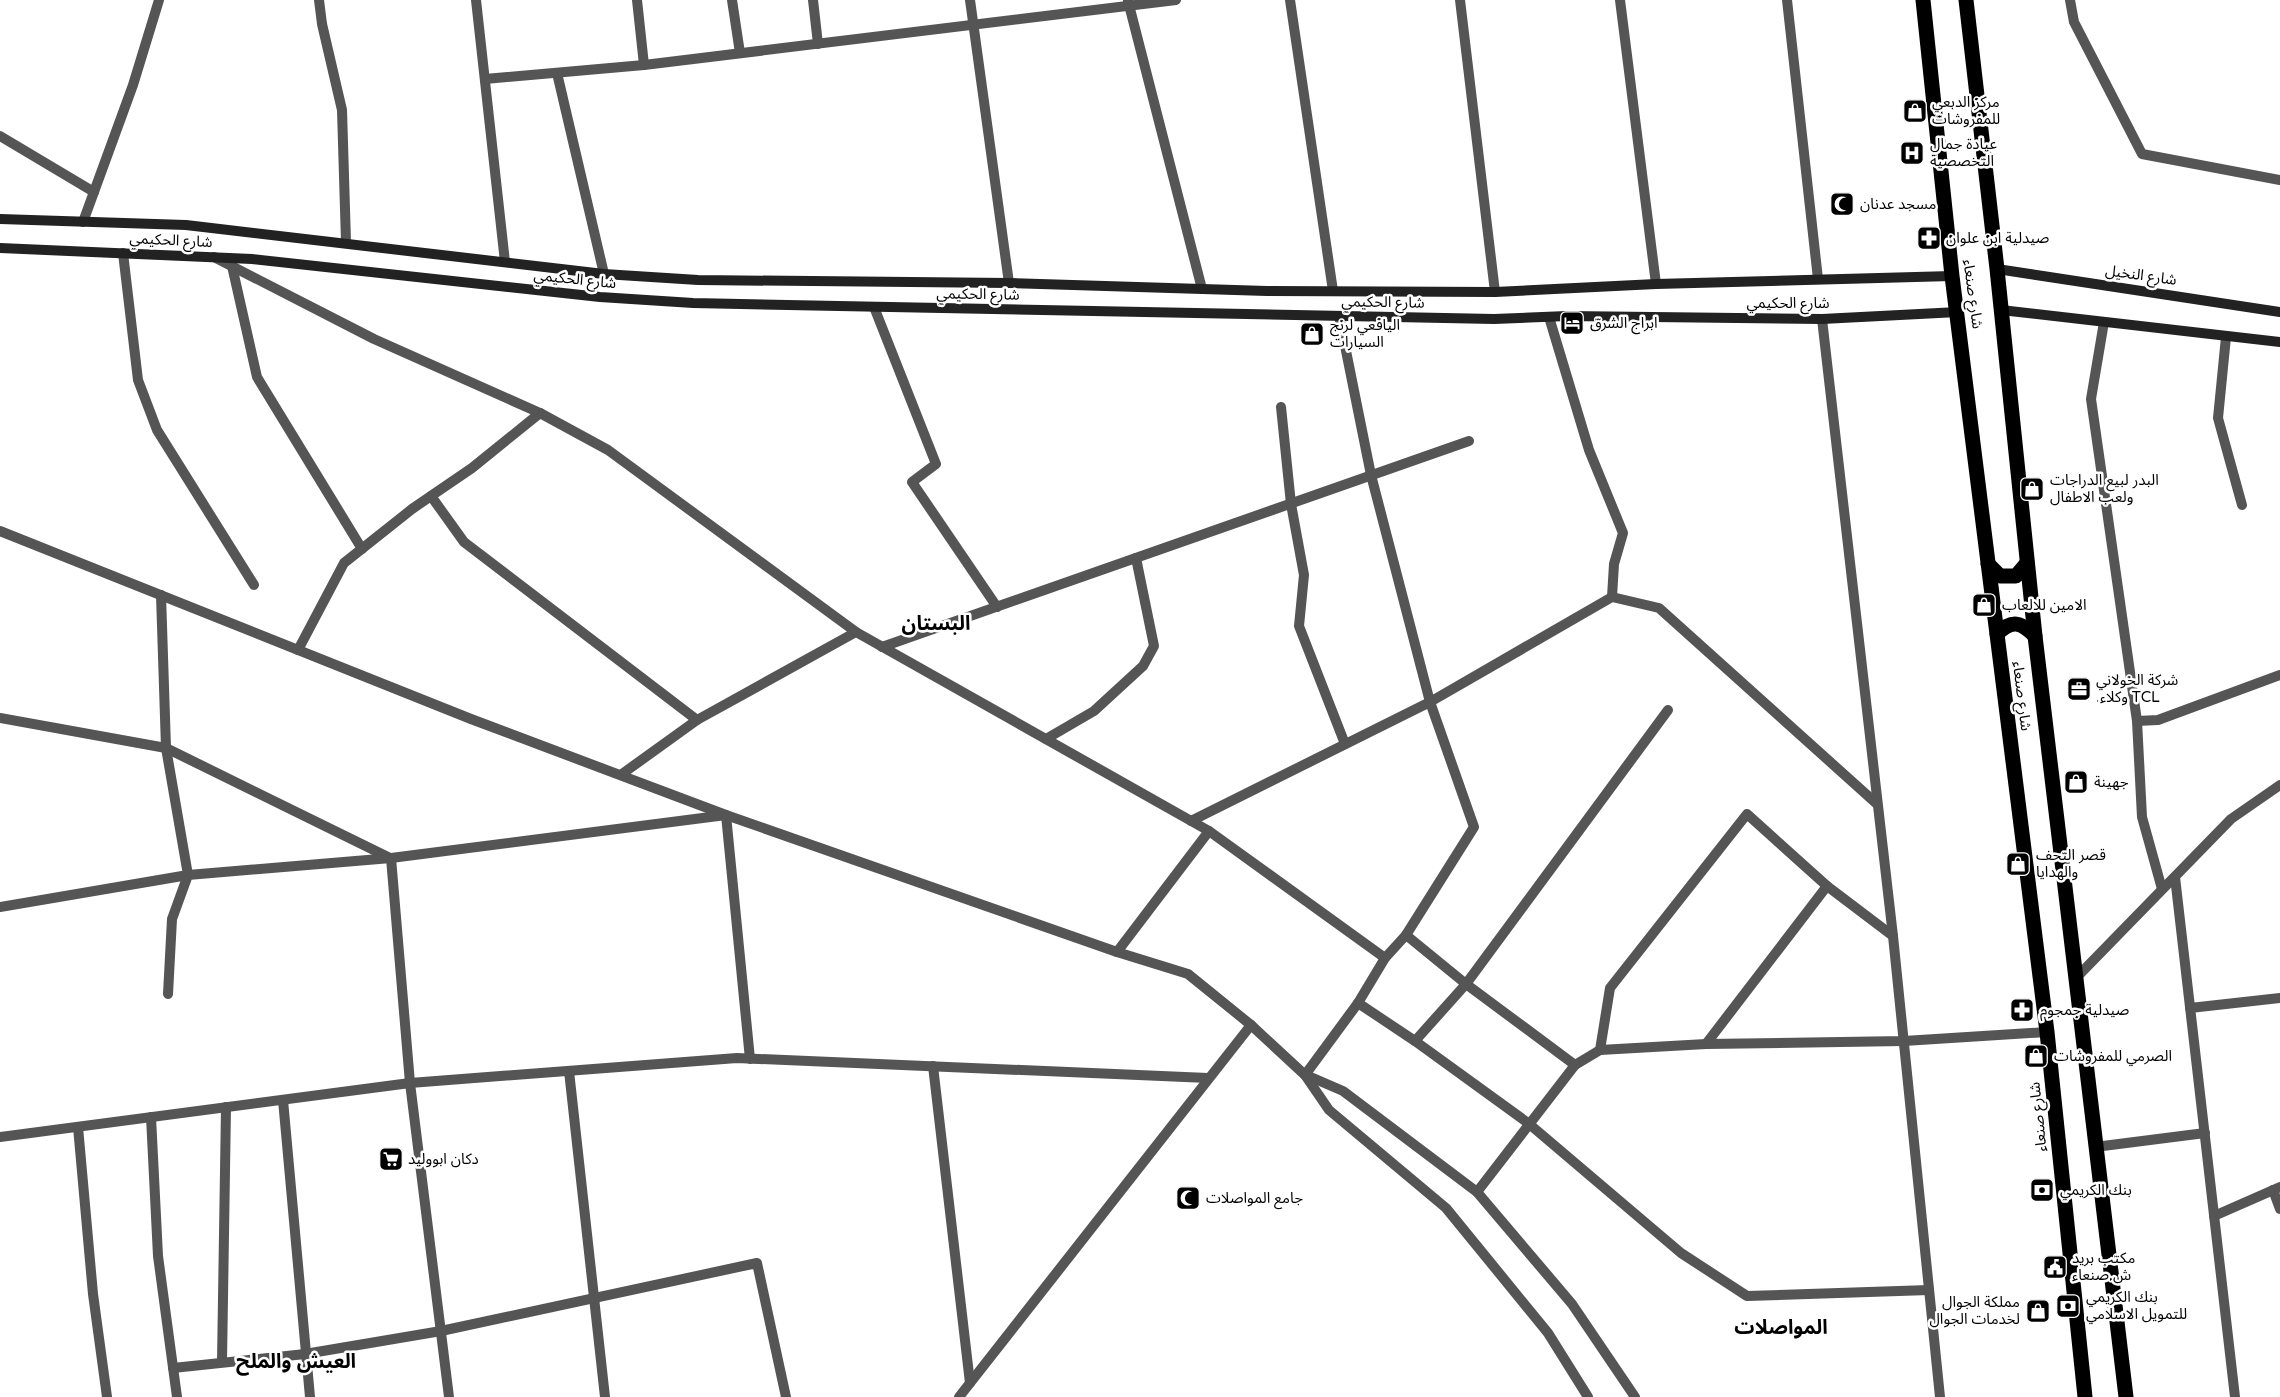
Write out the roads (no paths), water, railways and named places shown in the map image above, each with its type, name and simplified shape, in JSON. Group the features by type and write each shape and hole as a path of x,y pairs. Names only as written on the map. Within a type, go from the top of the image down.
{"highway":[{"name":"شارع صنعاء","path":"1922,0 1952,276 2047,1032 2084,1397"},
{"name":"شارع صنعاء","path":"1966,0 1997,269 2034,636 2126,1397"},
{"path":"1988,564 2000,576 2016,576 2027,563"},
{"path":"1997,634 2005,626 2013,624 2025,627 2034,636"}],"street":[{"path":"83,222 133,85 159,0"},
{"path":"319,0 322,24 342,110 346,242"},
{"path":"476,0 506,262"},
{"path":"637,0 644,64"},
{"path":"732,0 740,53"},
{"path":"813,0 818,44"},
{"path":"970,0 1009,283"},
{"path":"485,79 644,64 818,44 1128,3 1176,0"},
{"path":"1290,0 1333,291"},
{"path":"1460,0 1495,292"},
{"path":"1620,0 1656,284"},
{"path":"1787,0 1818,279"},
{"path":"2070,0 2074,22 2142,154 2280,180"},
{"path":"1128,3 1202,289"},
{"path":"557,73 604,274"},
{"path":"0,136 94,192"},
{"name":"شارع الحكيمي","path":"0,219 186,225 346,242 604,274 698,280 1009,283 1202,289 1495,292 1656,284 1952,276"},
{"name":"شارع الحكيمي","path":"0,248 252,259 600,297 693,303 1494,319 1549,317 1822,319 1958,312"},
{"path":"123,253 138,380 157,430 254,584"},
{"path":"213,257 374,339 540,413 608,450 856,632 1209,831 1385,958"},
{"path":"232,266 257,377 362,549"},
{"name":"شارع النخيل","path":"1997,269 2280,312"},
{"path":"874,307 936,464 912,482 997,608"},
{"path":"2001,310 2280,342"},
{"path":"1305,1075 1358,1004 1385,958 1406,934 1474,827 1430,702 1371,475 1340,316"},
{"path":"1549,317 1589,450 1623,533 1614,564 1612,597"},
{"path":"1822,319 1893,936 1940,1397"},
{"path":"2104,322 2091,399 2137,721 2142,817 2162,890"},
{"path":"2226,337 2218,418 2242,505"},
{"path":"1281,407 1290,504 1304,575 1299,626 1345,744"},
{"path":"298,650 344,563 431,496 472,468 540,413"},
{"path":"882,647 1469,440"},
{"path":"431,496 464,542 697,720"},
{"path":"0,531 471,719 622,774 726,815 1117,952 1188,974 1251,1025 1305,1075 1329,1110 1446,1208 1548,1333 1588,1397"},
{"path":"1046,739 1094,711 1142,666 1154,646 1136,558"},
{"path":"161,595 166,748 188,875 172,920 168,994"},
{"path":"1191,821 1430,702 1612,597 1659,608 1877,804"},
{"path":"622,774 697,720 856,632"},
{"path":"2137,721 2158,720 2280,675"},
{"path":"1415,1041 1466,984 1668,710"},
{"path":"0,718 166,748 391,858"},
{"path":"2075,979 2230,819 2280,786"},
{"path":"1600,1050 1610,988 1747,814 1827,886 1893,936"},
{"path":"0,907 188,875 391,858 726,815"},
{"path":"726,815 750,1059"},
{"path":"1117,952 1209,831"},
{"path":"391,858 410,1083 449,1397"},
{"path":"2175,877 2234,1397"},
{"path":"1706,1044 1827,886"},
{"path":"1406,934 1466,984 1575,1065"},
{"path":"2190,1008 2280,998"},
{"path":"1358,1004 1415,1041 1528,1123 1681,1253 1747,1296 1929,1290"},
{"path":"959,1397 1251,1025"},
{"path":"1477,1192 1528,1123 1575,1065 1600,1050 1706,1044 1904,1041 2047,1032"},
{"path":"0,1137 410,1083 750,1059 1208,1078"},
{"path":"933,1066 970,1383"},
{"path":"569,1071 605,1397"},
{"path":"1305,1075 1343,1091 1477,1192 1572,1304 1635,1397"},
{"path":"283,1100 310,1397"},
{"path":"222,1362 226,1107"},
{"path":"151,1117 158,1256 177,1397"},
{"path":"78,1127 92,1294 107,1397"},
{"path":"2095,1147 2205,1133"},
{"path":"2214,1216 2277,1188 2280,1209"},
{"path":"173,1368 305,1354 441,1331 757,1263 786,1397"}],"place":[{"name":"مركز الدبعي للمفروشات","path":"1915,111"},
{"name":"عيادة جمال التخصصية","path":"1912,153"},
{"name":"مسجد عدنان","path":"1842,204"},
{"name":"صيدلية ابن علوان","path":"1929,238"},
{"name":"ابراج الشرق","path":"1572,323"},
{"name":"اليافعي لرنج السيارات","path":"1312,334"},
{"name":"البدر لبيع الدراجات ولعب الاطفال","path":"2032,489"},
{"name":"الامين للالعاب","path":"1984,605"},
{"name":"شركة الخولاني .وكلاء TCL","path":"2079,689"},
{"name":"جهينة","path":"2076,782"},
{"name":"قصر التحف والهدايا","path":"2018,864"},
{"name":"صيدلية جمجوم","path":"2022,1010"},
{"name":"الصرمي للمفروشات","path":"2036,1056"},
{"name":"دكان ابووليد","path":"391,1159"},
{"name":"بنك الكريمي","path":"2042,1190"},
{"name":"جامع المواصلات","path":"1188,1198"},
{"name":"مكتب بريد ش.صنعاء","path":"2055,1267"},
{"name":"بنك الكريمي للتمويل الاسلامي","path":"2068,1306"},
{"name":"مملكة الجوال لخدمات الجوال","path":"2038,1311"}],"district":[{"name":"البستان","path":"936,623"},
{"name":"المواصلات","path":"1781,1327"},
{"name":"العيش والملح","path":"296,1361"}]}
